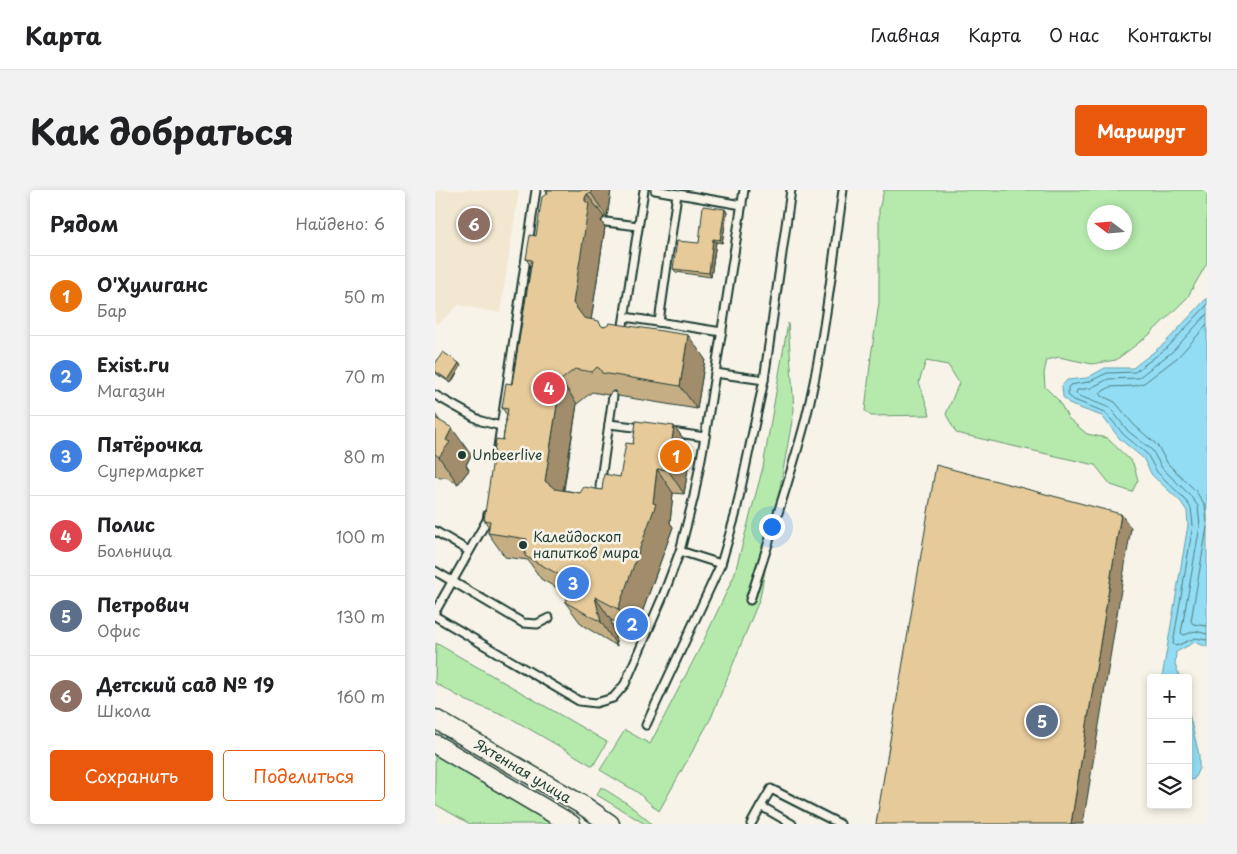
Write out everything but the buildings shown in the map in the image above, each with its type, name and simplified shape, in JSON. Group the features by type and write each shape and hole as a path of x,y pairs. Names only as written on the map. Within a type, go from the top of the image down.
{"street":[{"name":"Яхтенная улица","path":"435,719 611,824"},
{"name":"Яхтенная улица","path":"435,744 571,824"}],"lane":[{"path":"497,454 536,190"},
{"path":"622,336 644,190"},
{"path":"655,190 742,205"},
{"path":"435,616 579,700 596,704 613,698 625,684 680,551 694,496 744,190"},
{"path":"646,725 721,564 735,516 764,380 791,190"},
{"path":"750,600 805,422 821,344 843,190"},
{"path":"659,322 677,194"},
{"path":"533,212 541,213"},
{"path":"606,222 638,226"},
{"path":"625,317 722,332"},
{"path":"715,373 764,380"},
{"path":"435,394 481,421 501,426"},
{"path":"613,396 600,486 619,489"},
{"path":"609,424 655,430"},
{"path":"635,437 636,427"},
{"path":"664,432 705,437"},
{"path":"435,612 487,520 489,511"},
{"path":"435,531 469,551"},
{"path":"680,551 721,564"},
{"path":"435,571 523,623 537,624 549,618"},
{"path":"751,824 771,789 840,824"},
{"path":"761,806 792,824"}],"shaded area":[{"path":"435,190 519,190 500,313 459,305 438,324 435,323"}],"green space":[{"path":"884,190 1207,190 1207,263 1187,298 1149,335 1116,360 1092,364 1059,357 1047,360 1044,373 1045,387 1059,401 1068,418 1087,434 1107,438 1133,463 1138,480 1132,492 1111,485 1095,465 956,433 946,414 959,383 948,365 926,361 919,382 930,415 871,416 865,411 879,303 879,209"},
{"path":"788,323 794,410 760,598 711,718 659,811 637,792 600,770 625,730 650,744 703,642 734,576 763,467"},
{"path":"436,643 607,742 593,766 514,720 465,700 435,683"},
{"path":"435,752 552,821 550,824 470,824 435,804"},
{"path":"601,787 628,804 652,824 645,824 597,795"}],"water":[{"path":"1207,298 1207,647 1195,642 1176,652 1175,664 1179,674 1163,674 1188,525 1187,511 1181,502 1152,475 1143,458 1120,439 1102,416 1071,405 1063,397 1062,386 1067,380 1087,378 1105,368 1133,368 1164,344"},
{"path":"1192,726 1199,755 1199,768 1192,780"}],"place":[{"name":"Детский сад № 19","path":"474,224"},
{"name":"Полис","path":"549,388"},
{"name":"Unbeerlive","path":"462,455"},
{"name":"О'Хулиганс","path":"676,456"},
{"name":"Калейдоскоп напитков мира","path":"523,545"},
{"name":"Пятёрочка","path":"573,583"},
{"name":"Exist.ru","path":"632,624"},
{"name":"Петрович","path":"1042,721"}]}
